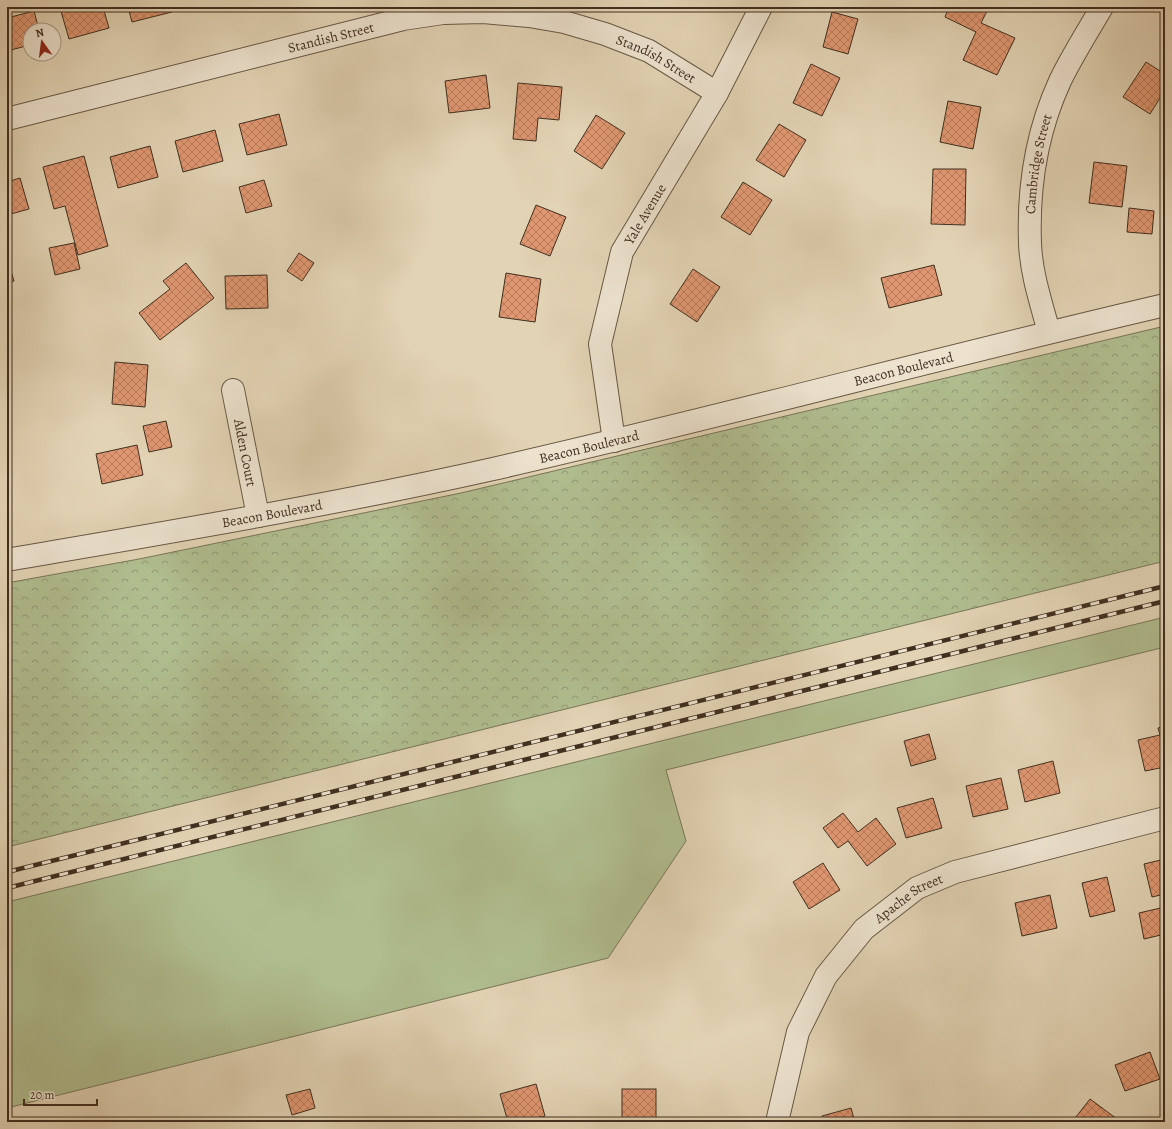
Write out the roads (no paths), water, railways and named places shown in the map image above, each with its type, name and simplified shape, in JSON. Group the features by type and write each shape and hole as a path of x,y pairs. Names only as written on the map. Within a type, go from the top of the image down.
{"street":[{"name":"Yale Avenue","path":"614,441 600,344 622,252 717,92 761,7"},
{"name":"Cambridge Street","path":"1049,332 1036,283 1030,244 1035,161 1050,105 1061,80 1102,7"},
{"name":"Standish Street","path":"7,119 403,19 443,14 483,12 529,16 564,22 605,34 648,51 717,92"},
{"name":"Beacon Boulevard","path":"7,560 380,493 614,441 1049,332 1165,305"},
{"name":"Alden Court","path":"233,390 258,516"},
{"name":"Apache Street","path":"777,1122 798,1032 826,976 864,929 917,888 955,872 1165,818"}],"railway":[{"path":"7,872 1165,586"},
{"path":"7,888 1165,601"}]}
